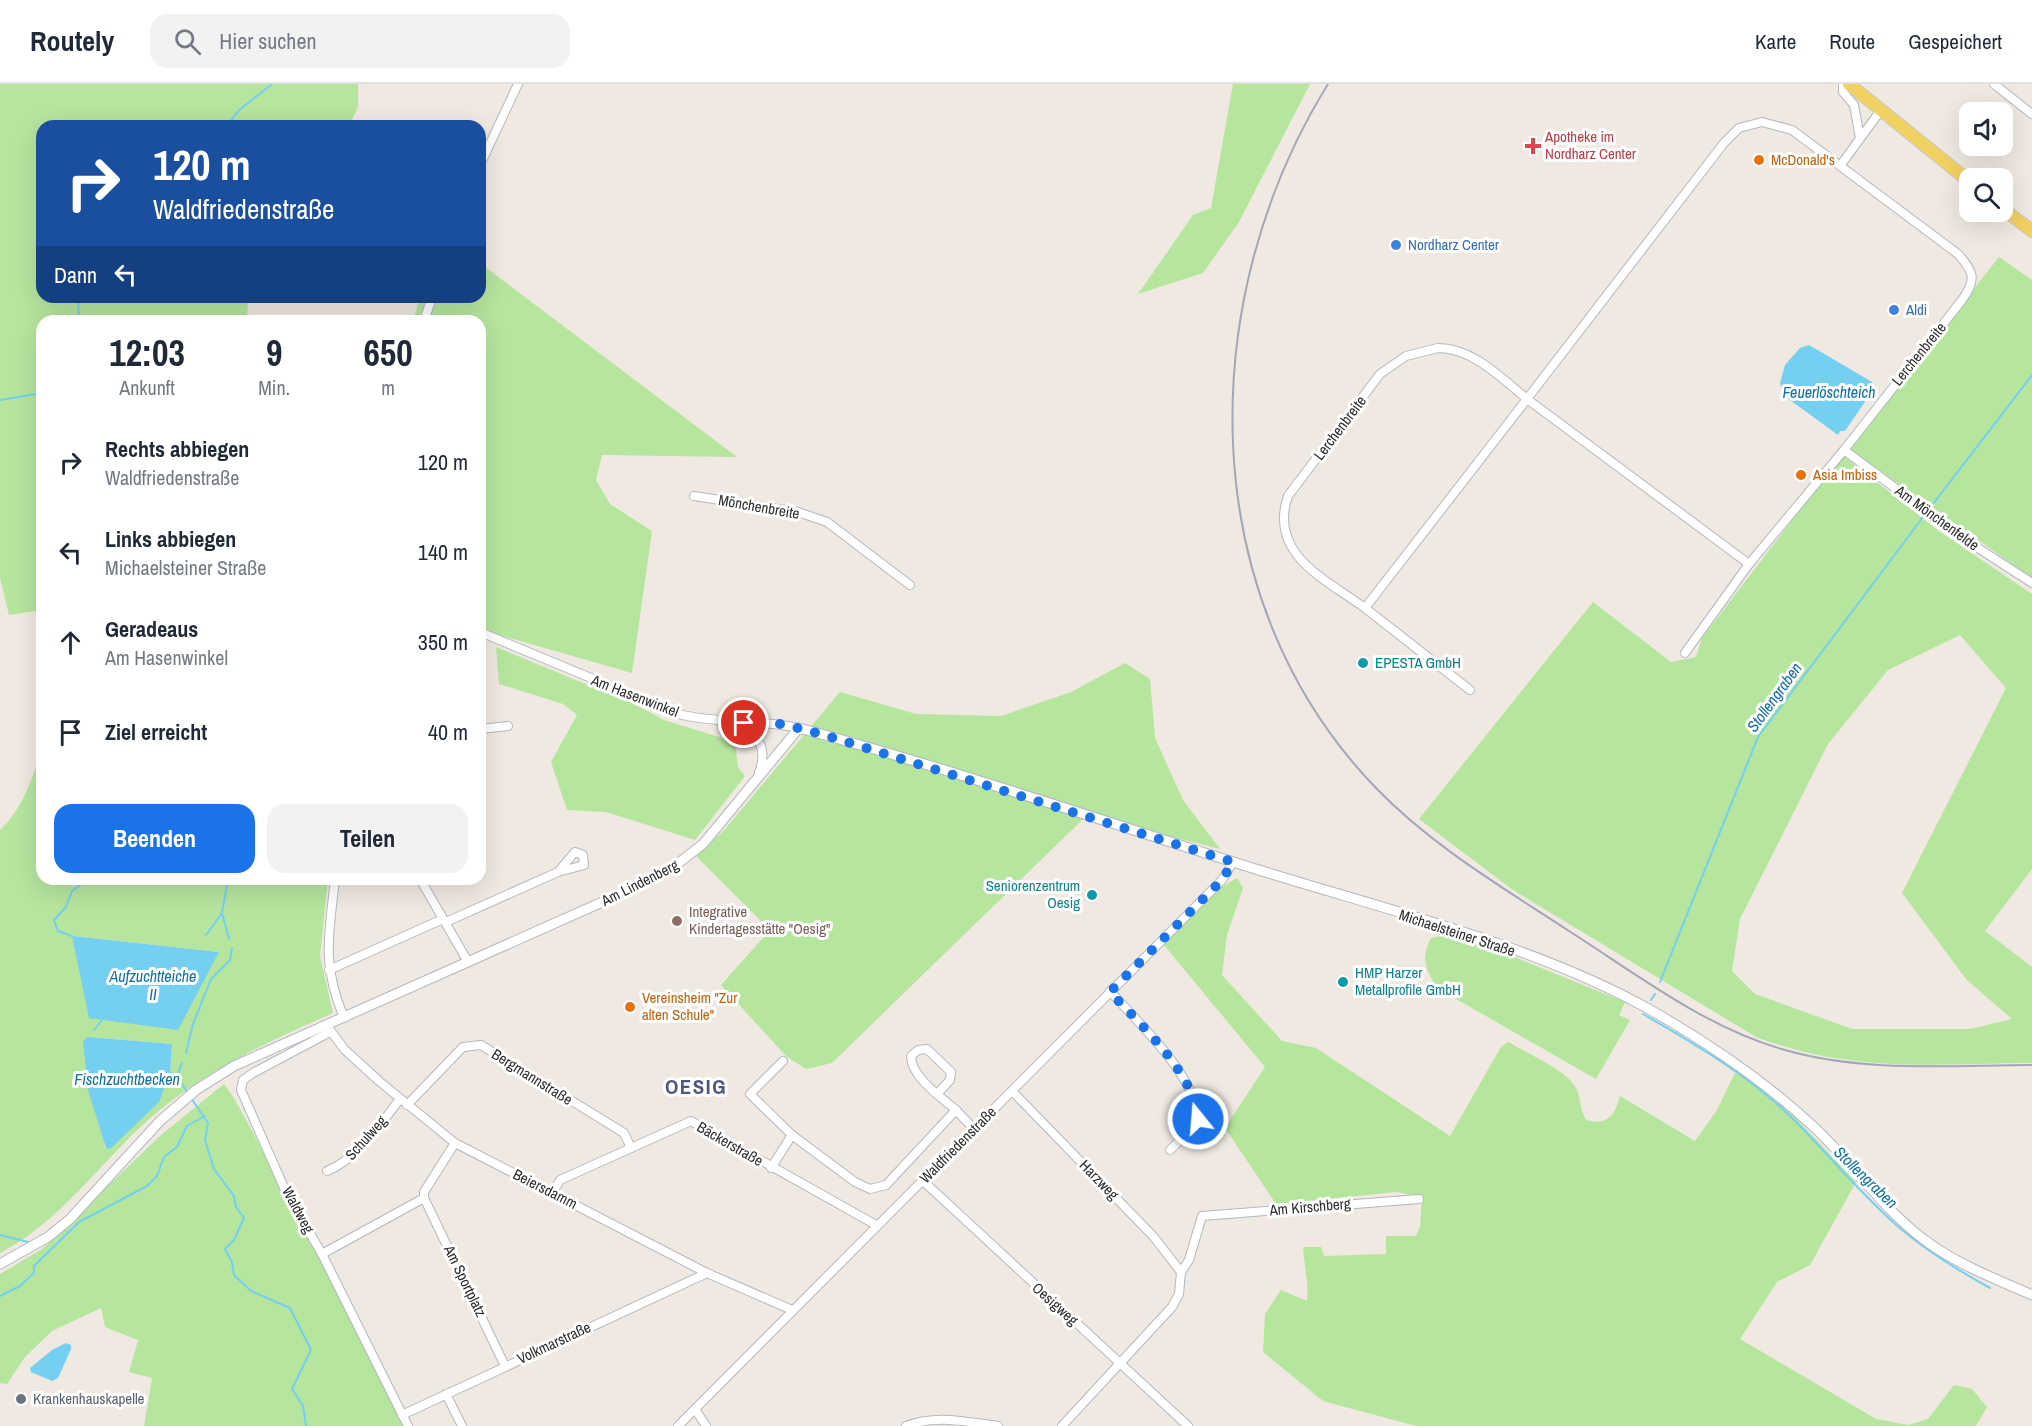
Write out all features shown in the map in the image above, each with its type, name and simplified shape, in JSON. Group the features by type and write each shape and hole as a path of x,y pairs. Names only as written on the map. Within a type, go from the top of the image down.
{"main road":[{"path":"1849,84 1959,173"},
{"path":"2013,216 2032,231"}],"street":[{"path":"486,152 518,84"},
{"path":"1843,84 1844,92 1854,105 1860,138"},
{"path":"1994,84 2031,110"},
{"path":"1840,166 1881,110"},
{"name":"Lerchenbreite","path":"1365,608 1704,168 1739,128 1762,122 1792,130 1922,227 1958,254 1972,269 1972,279 1969,291 1844,450 1749,564 1685,653"},
{"name":"Lerchenbreite","path":"1470,690 1293,551 1284,535 1282,514 1288,496 1380,374 1396,361 1416,352 1449,348 1481,363 1749,564"},
{"name":"Am Mönchenfelde","path":"1844,450 1961,537 2032,583"},
{"name":"Mönchenbreite","path":"694,496 798,512 827,522 910,585"},
{"name":"Am Hasenwinkel","path":"486,635 656,706 699,719 732,723 782,724 799,728"},
{"path":"732,723 757,739 763,754 759,773"},
{"path":"486,728 508,726"},
{"name":"Am Lindenberg","path":"0,1264 48,1237 70,1219 160,1121 190,1095 234,1066 328,1029 341,1019 672,868 712,834 759,773 799,728"},
{"name":"Michaelsteiner Straße","path":"799,728 1233,862 1545,962 1599,984 1644,1006 1700,1039 1764,1083 1817,1130 1896,1214 1931,1245 1977,1272 2032,1295"},
{"name":"Waldfriedenstraße","path":"678,1426 1222,880 1233,862"},
{"path":"329,970 558,872"},
{"path":"334,885 327,942 329,970 341,1019"},
{"path":"424,885 468,962"},
{"path":"1110,992 1154,1039 1178,1071 1192,1095 1198,1119 1195,1126 1170,1150"},
{"name":"Beiersdamm","path":"328,1029 400,1099 455,1143 706,1273 792,1310"},
{"name":"Waldweg","path":"328,1029 243,1080 241,1090 286,1192 322,1254 408,1426"},
{"name":"Bergmannstraße","path":"407,1105 463,1047 482,1045 624,1133 630,1148"},
{"path":"938,1093 950,1080 951,1072 927,1049 918,1050 912,1056 911,1065 938,1093 956,1110 974,1129"},
{"path":"783,1060 750,1094 792,1136 855,1182 870,1189 879,1189 886,1185 956,1110"},
{"name":"Harzweg","path":"1012,1091 1153,1236 1181,1272"},
{"name":"Schulweg","path":"327,1172 340,1166 378,1127 400,1099"},
{"name":"Bäckerstraße","path":"553,1192 560,1180 691,1121 876,1225"},
{"path":"771,1168 792,1136"},
{"path":"322,1254 424,1198 424,1192 455,1143"},
{"name":"Oesigweg","path":"922,1180 1188,1426"},
{"name":"Am Sportplatz","path":"424,1198 505,1366"},
{"name":"Am Kirschberg","path":"1181,1272 1189,1260 1202,1216 1419,1199"},
{"path":"1062,1426 1176,1301 1181,1272"},
{"name":"Volkmarstraße","path":"402,1415 706,1273"},
{"path":"446,1394 462,1426"},
{"path":"695,1409 706,1426"},
{"path":"906,1426 933,1419 998,1426"}],"green space":[{"path":"0,84 358,84 358,107 352,120 36,120 36,303 248,303 247,315 36,315 36,611 9,615 0,578"},
{"path":"1233,84 1310,84 1239,222 1203,273 1138,294 1193,215 1211,208"},
{"path":"1999,257 2032,280 2032,578 1848,448"},
{"path":"486,268 737,457 602,455 596,480 610,504 652,531 632,673 496,634 486,629 486,315 415,315 418,303 486,303"},
{"path":"1842,455 1939,531 2032,594 2032,869 1985,931 2032,967 2032,1063 1913,1065 1865,1062 1809,1053 1756,1037 1513,890 1419,819 1593,602 1671,662 1696,657 1702,638","holes":["1960,635 2006,688 1902,893 1966,979 2012,1019 1970,1029 1852,1029 1755,994 1732,971 1740,919 1828,744 1888,670"]},
{"path":"496,647 634,704 664,720 735,742 738,767 745,776 695,840 606,812 567,810 551,762 577,715 563,704 499,684"},
{"path":"1125,663 1150,679 1155,738 1183,800 1220,849 1094,817 1082,820 832,1063 806,1069 786,1056 721,985 770,930 696,856 725,829 840,692 916,714 1001,716 1071,692"},
{"path":"36,766 36,885 327,885 320,956 333,1013 236,1059 191,1087 148,1120 41,1226 0,1253 0,830 21,803","holes":["72,936 219,952 200,987","88,1037 172,1044 170,1073 105,1148"]},
{"path":"1237,878 1243,888 1227,935 1222,975 1282,1041 1316,1048 1450,1136 1501,1047 1508,1042 1535,1056 1571,1082 1578,1092 1586,1120 1599,1122 1609,1118 1616,1109 1620,1096 1695,1141 1717,1110 1736,1071 1789,1111 1856,1182 1810,1265 1777,1282 1740,1339 1876,1419 1908,1425 1928,1419 1954,1385 1972,1389 1987,1407 1976,1426 1416,1426 1323,1401 1263,1352 1265,1314 1281,1290 1307,1301 1303,1247 1321,1247 1324,1256 1386,1254 1386,1236 1416,1236 1420,1227 1422,1197 1397,1192 1276,1204 1225,1128 1265,1067 1163,944 1220,888"},
{"path":"1448,935 1492,948 1625,1002 1619,1015 1630,1020 1596,1079 1437,988 1427,969 1426,953 1431,938"},
{"path":"224,1084 234,1098 332,1277 405,1426 144,1426 152,1378 129,1372 138,1340 105,1327 101,1308 52,1331 25,1357 7,1384 0,1383 0,1274 42,1249 161,1135"}],"water":[{"name":"Feuerlöschteich","path":"1809,345 1872,382 1875,387 1845,431 1840,431 1838,435 1783,395 1780,383 1785,365 1800,348"},
{"name":"Aufzuchtteiche II","path":"72,936 219,952 178,1030 89,1018"},
{"name":"Fischzuchtbecken","path":"88,1037 172,1044 170,1073 159,1102 110,1149 106,1148 88,1090 83,1041"},
{"path":"66,1343 71,1345 71,1349 58,1378 52,1381 31,1372 30,1368 52,1350"}],"waterway":[{"path":"232,120 239,110 272,84"},
{"path":"78,303 79,315"},
{"name":"Stollengraben","path":"1933,504 2032,375"},
{"path":"0,400 36,394"},
{"name":"Stollengraben","path":"1660,982 1758,737 1923,517"},
{"path":"72,936 58,931 54,920 66,907 72,891 80,885"},
{"path":"227,885 222,913 229,939"},
{"path":"206,935 222,913"},
{"path":"186,1053 193,1024 211,979 230,960 232,948"},
{"name":"Stollengraben","path":"1651,1000 1655,994"},
{"name":"Stollengraben","path":"1643,1014 1738,1073 1774,1101 1902,1230 1945,1261 1990,1288"},
{"path":"94,1030 102,1020"},
{"path":"177,1077 182,1063"},
{"path":"170,1073 177,1077 188,1093"},
{"path":"191,1098 208,1123 205,1140 214,1169 234,1196 236,1207 244,1218 234,1240 225,1249 232,1262 234,1275 251,1291 290,1308 311,1350 292,1389 303,1406 306,1426"},
{"path":"0,1296 20,1286 34,1273 34,1266 79,1222 147,1186 157,1176 164,1157 177,1147 187,1126 205,1116"},
{"path":"0,1235 28,1242"}],"railway":[{"path":"1328,84 1284,169 1253,259 1236,352 1233,446 1245,539 1272,629 1316,712 1376,788 1420,829 1493,882 1673,999 1728,1028 1785,1050 1846,1062 1908,1066 2032,1065"}],"place":[{"name":"Apotheke im Nordharz Center","path":"1533,146"},
{"name":"McDonald's","path":"1759,160"},
{"name":"Nordharz Center","path":"1396,245"},
{"name":"Aldi","path":"1894,310"},
{"name":"Asia Imbiss","path":"1801,475"},
{"name":"EPESTA GmbH","path":"1363,663"},
{"name":"Seniorenzentrum Oesig","path":"1092,895"},
{"name":"Integrative Kindertagesstätte \"Oesig\"","path":"677,921"},
{"name":"HMP Harzer Metallprofile GmbH","path":"1343,982"},
{"name":"Vereinsheim \"Zur alten Schule\"","path":"630,1007"},
{"name":"Krankenhauskapelle","path":"21,1399"}],"district":[{"name":"OESIG","path":"696,1087"}],"route":[{"path":"744,723 782,724 821,734 1233,862 1222,880 1110,992 1154,1039 1178,1071 1192,1095 1198,1119"}]}
